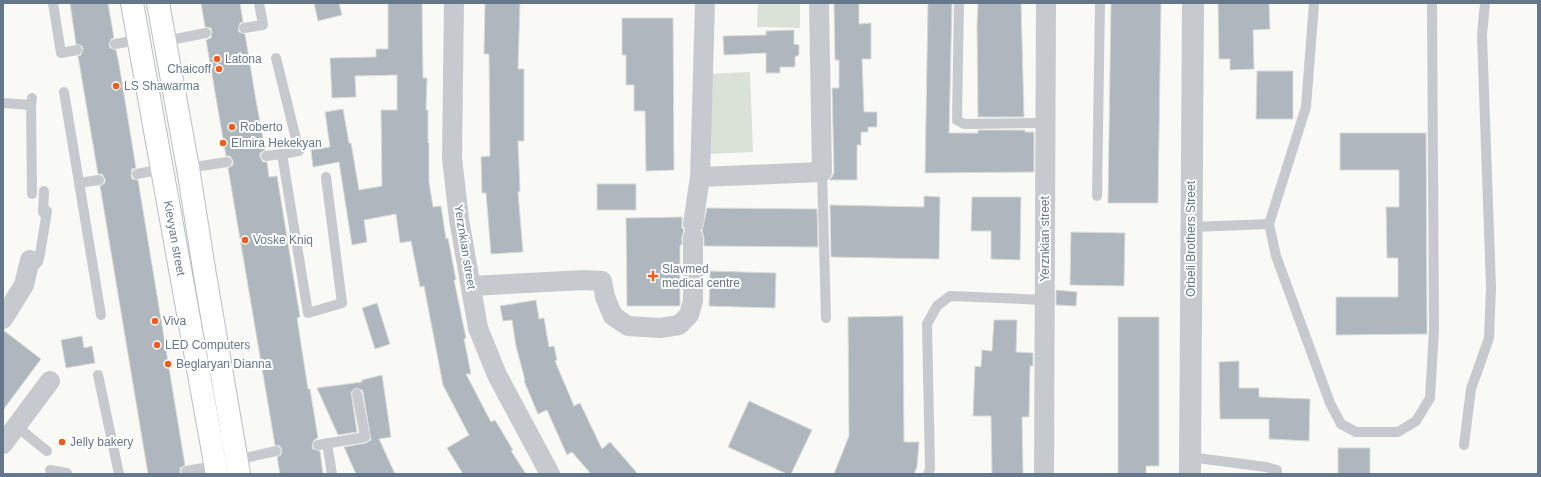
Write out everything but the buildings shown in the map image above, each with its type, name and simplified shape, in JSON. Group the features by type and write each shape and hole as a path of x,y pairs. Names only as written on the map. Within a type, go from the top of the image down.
{"main road":[{"name":"Kievyan street","path":"132,3 216,470"},
{"name":"Kievyan street","path":"158,3 188,168 238,467"},
{"path":"182,282 191,270 199,269 205,275"}],"street":[{"name":"Yerznkian street","path":"454,3 452,158 459,219 478,328 497,375 550,474"},
{"path":"471,286 584,280 602,281 605,297 613,316 628,326 660,328 679,325 689,315 693,301 693,230 700,177 705,3"},
{"path":"700,177 822,172 819,3"},
{"name":"Yerznkian street","path":"1044,474 1046,3"},
{"name":"Orbeli Brothers Street","path":"1190,465 1193,3"},
{"path":"3,319 24,285 28,267"},
{"path":"3,444 50,381"}],"lane":[{"path":"53,3 61,53 77,50"},
{"path":"244,28 263,25 259,3"},
{"path":"958,3 957,120 964,124 1045,123"},
{"path":"1097,196 1100,3"},
{"path":"1314,3 1306,107 1270,224 1276,256 1330,403 1341,424 1356,432 1398,432 1416,421 1430,398 1434,330 1432,3"},
{"path":"1464,446 1471,389 1489,338 1491,287 1482,35 1485,3"},
{"path":"165,41 206,33"},
{"path":"115,44 139,40"},
{"path":"266,156 299,151 276,58"},
{"path":"64,92 101,315"},
{"path":"3,103 32,102 32,194"},
{"path":"282,154 308,313 342,303 326,177"},
{"path":"188,168 227,162"},
{"path":"137,174 162,170"},
{"path":"822,172 826,318"},
{"path":"79,182 99,180"},
{"path":"28,267 38,262 47,214 43,212 44,191"},
{"path":"1192,227 1270,224"},
{"path":"928,474 930,469 927,324 937,306 950,296 1045,300"},
{"path":"98,374 119,474"},
{"path":"332,474 323,444 365,437 357,394"},
{"path":"16,426 47,451"},
{"path":"238,467 276,451"},
{"path":"1190,465 1266,467 1277,470 1277,474"},
{"path":"50,470 67,473 66,474"},
{"path":"186,471 216,470"}],"shaded area":[{"path":"758,3 800,3 800,28 757,27"},
{"path":"750,72 753,152 709,154 706,74"}],"place":[{"name":"Latona","path":"217,59"},
{"name":"Chaicoff","path":"219,69"},
{"name":"LS Shawarma","path":"116,86"},
{"name":"Roberto","path":"232,127"},
{"name":"Elmira Hekekyan","path":"223,143"},
{"name":"Voske Kniq","path":"245,240"},
{"name":"Slavmed medical centre","path":"653,276"},
{"name":"Viva","path":"155,321"},
{"name":"LED Computers","path":"157,345"},
{"name":"Beglaryan Dianna","path":"168,364"},
{"name":"Jelly bakery","path":"62,442"}]}
